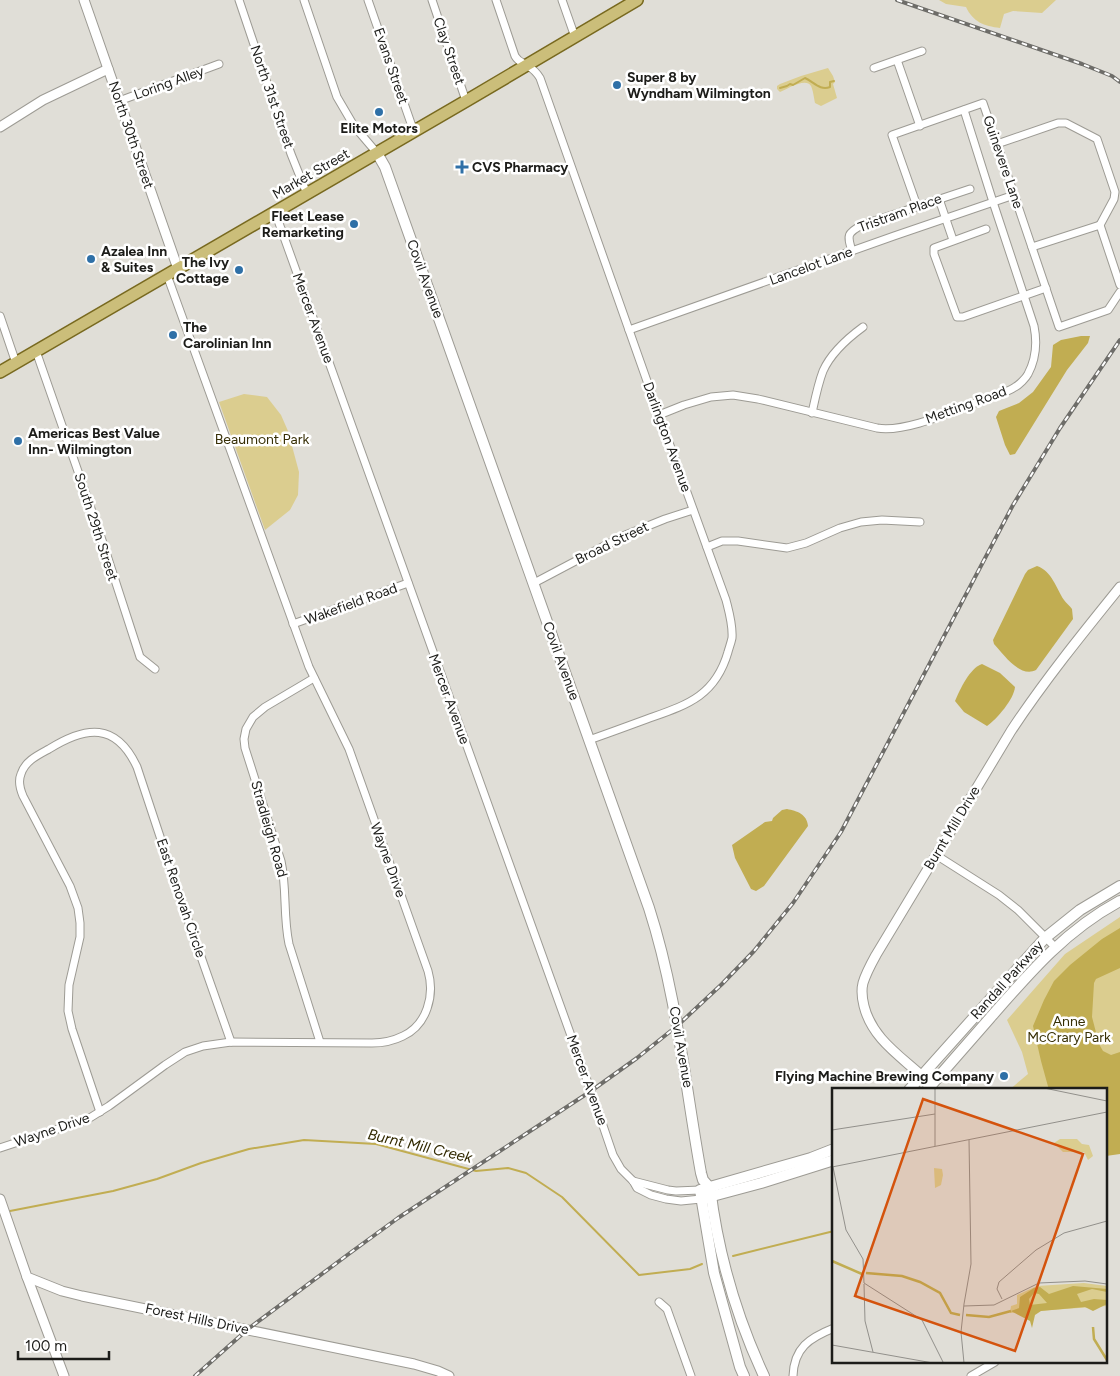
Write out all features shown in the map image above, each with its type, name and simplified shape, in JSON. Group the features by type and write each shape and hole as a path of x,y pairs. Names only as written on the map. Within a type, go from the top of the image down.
{"main road":[{"name":"Market Street","path":"0,372 414,132 637,0"},
{"name":"Covil Avenue","path":"376,153 385,167 638,875 660,943 671,992 705,1191"},
{"name":"Randall Parkway","path":"911,1088 1045,938 1080,910 1120,886"},
{"name":"Randall Parkway","path":"929,1087 1055,947 1086,922 1120,901"},
{"path":"705,1191 832,1150"},
{"path":"705,1191 761,1183 832,1161"},
{"path":"705,1191 714,1273 726,1320 744,1376"},
{"path":"705,1191 733,1298 764,1376"}],"street":[{"name":"North 30th Street","path":"84,0 119,101 172,272"},
{"name":"North 31st Street","path":"239,0 291,154 307,194"},
{"path":"304,0 337,97 354,126 376,153"},
{"name":"Evans Street","path":"368,0 414,132"},
{"name":"Clay Street","path":"432,0 466,101"},
{"name":"Darlington Avenue","path":"496,0 515,56 518,61 528,65 536,72 540,78 726,600 731,622 732,638 726,660 718,678 693,701 589,740"},
{"path":"562,0 575,37"},
{"path":"874,68 922,51"},
{"path":"897,60 920,126"},
{"name":"Loring Alley","path":"119,101 219,64"},
{"path":"0,127 43,100 108,69"},
{"name":"Guinevere Lane","path":"917,206 892,135 983,104 1059,327 1108,310 1120,292"},
{"name":"Metting Road","path":"659,415 684,405 711,397 723,396 752,398 876,428 896,428 917,423 1014,388 1028,375 1033,360 1036,340 1034,326 964,110"},
{"path":"997,144 1058,123 1066,123 1097,139 1115,192 1114,199 1100,224 1032,247"},
{"name":"Tristram Place","path":"852,251 848,238 850,233 862,225 970,189"},
{"name":"Lancelot Lane","path":"629,330 1014,195"},
{"path":"939,199 953,240"},
{"name":"Mercer Avenue","path":"275,212 613,1154 620,1169 637,1188 658,1198 682,1201 705,1191"},
{"path":"1100,224 1120,285"},
{"path":"986,229 934,248 934,254 957,316 963,317 1046,288"},
{"name":"Wayne Drive","path":"0,1148 75,1124 100,1112 185,1052 203,1046 230,1042 379,1043 389,1041 403,1037 419,1023 426,1012 431,998 431,982 428,971 349,749 314,678 172,272"},
{"path":"0,316 16,363"},
{"path":"812,413 820,379 826,365 843,344 863,326"},
{"name":"South 29th Street","path":"36,351 140,656 155,669"},
{"name":"Broad Street","path":"534,583 623,536 693,510"},
{"path":"707,547 722,541 738,540 787,548 806,543 840,528 861,522 882,520 920,522"},
{"name":"Wakefield Road","path":"294,624 408,583"},
{"name":"Burnt Mill Drive","path":"922,1076 888,1046 876,1033 870,1021 865,1008 862,990 869,967 1033,697 1120,587"},
{"name":"Stradleigh Road","path":"314,678 255,714 246,729 244,743 284,872 289,944 320,1042"},
{"name":"East Renovah Circle","path":"100,1112 72,1029 68,1011 69,984 80,937 78,908 70,886 23,796 20,785 21,772 29,761 60,742 80,733 92,732 112,736 122,743 138,767 230,1042"},
{"path":"936,856 999,895 1018,910 1055,947"},
{"path":"922,1076 929,1087"},
{"path":"0,1199 64,1376"},
{"name":"Forest Hills Drive","path":"27,1277 82,1296 414,1364 449,1376"},
{"path":"659,1302 668,1309 691,1376"},
{"path":"793,1376 794,1361 800,1350 810,1340 832,1329"},
{"path":"971,1376 992,1364"}],"green space":[{"path":"939,0 1056,0 1042,13 1013,11 1004,14 1000,28 989,26 976,20 966,7 946,4"},
{"path":"828,68 835,82 833,84 837,98 821,106 815,103 812,88 809,84 801,83 780,92 777,89 777,86 780,84"},
{"name":"Beaumont Park","path":"244,394 267,397 281,415 288,431 299,472 298,495 290,510 265,530 219,402"},
{"name":"Anne McCrary Park","path":"1120,917 1120,1099 1108,1091 1108,1088 1011,1088 1028,1074 1022,1052 1007,1020 1065,954"}],"shaded area":[{"path":"1090,336 1088,343 1067,370 1015,454 1010,455 996,417 999,411 1019,403 1033,392 1051,367 1053,345 1061,340"},
{"path":"1037,566 1042,568 1053,580 1064,600 1072,609 1073,619 1036,670 1030,672 1018,668 1007,659 994,644 993,640 1025,574 1028,570"},
{"path":"982,664 1000,673 1015,687 1012,697 987,726 964,712 955,701 970,674"},
{"path":"787,809 804,816 808,826 764,886 756,891 751,889 735,858 732,845 765,822 772,821 782,810"},
{"name":"Anne McCrary Park","path":"1120,928 1120,968 1096,979 1094,983 1092,1017 1099,1044 1103,1051 1111,1055 1120,1052 1120,1154 1108,1156 1108,1088 1048,1088 1033,1026 1054,981 1070,965 1102,939"}],"waterway":[{"path":"780,88 790,84 793,85 805,78 823,88 830,87 830,82 834,81"},
{"name":"Burnt Mill Creek","path":"10,1211 113,1191 157,1179 201,1163 249,1149 304,1140 376,1144 476,1171 508,1168 526,1173 562,1197 639,1275 690,1269 702,1264"},
{"name":"Burnt Mill Creek","path":"733,1256 832,1231"}],"railway":[{"path":"897,0 1082,64 1112,76 1120,82"},
{"path":"195,1376 248,1329 398,1218 591,1091 637,1058 677,1026 754,951 793,903 841,832 1013,505 1060,428 1120,340"}],"place":[{"name":"Super 8 by Wyndham Wilmington","path":"617,85"},
{"name":"Elite Motors","path":"379,112"},
{"name":"CVS Pharmacy","path":"462,167"},
{"name":"Fleet Lease Remarketing","path":"354,224"},
{"name":"Azalea Inn & Suites","path":"91,259"},
{"name":"The Ivy Cottage","path":"239,270"},
{"name":"The Carolinian Inn","path":"173,335"},
{"name":"Americas Best Value Inn- Wilmington","path":"18,441"},
{"name":"Flying Machine Brewing Company","path":"1004,1076"}]}
